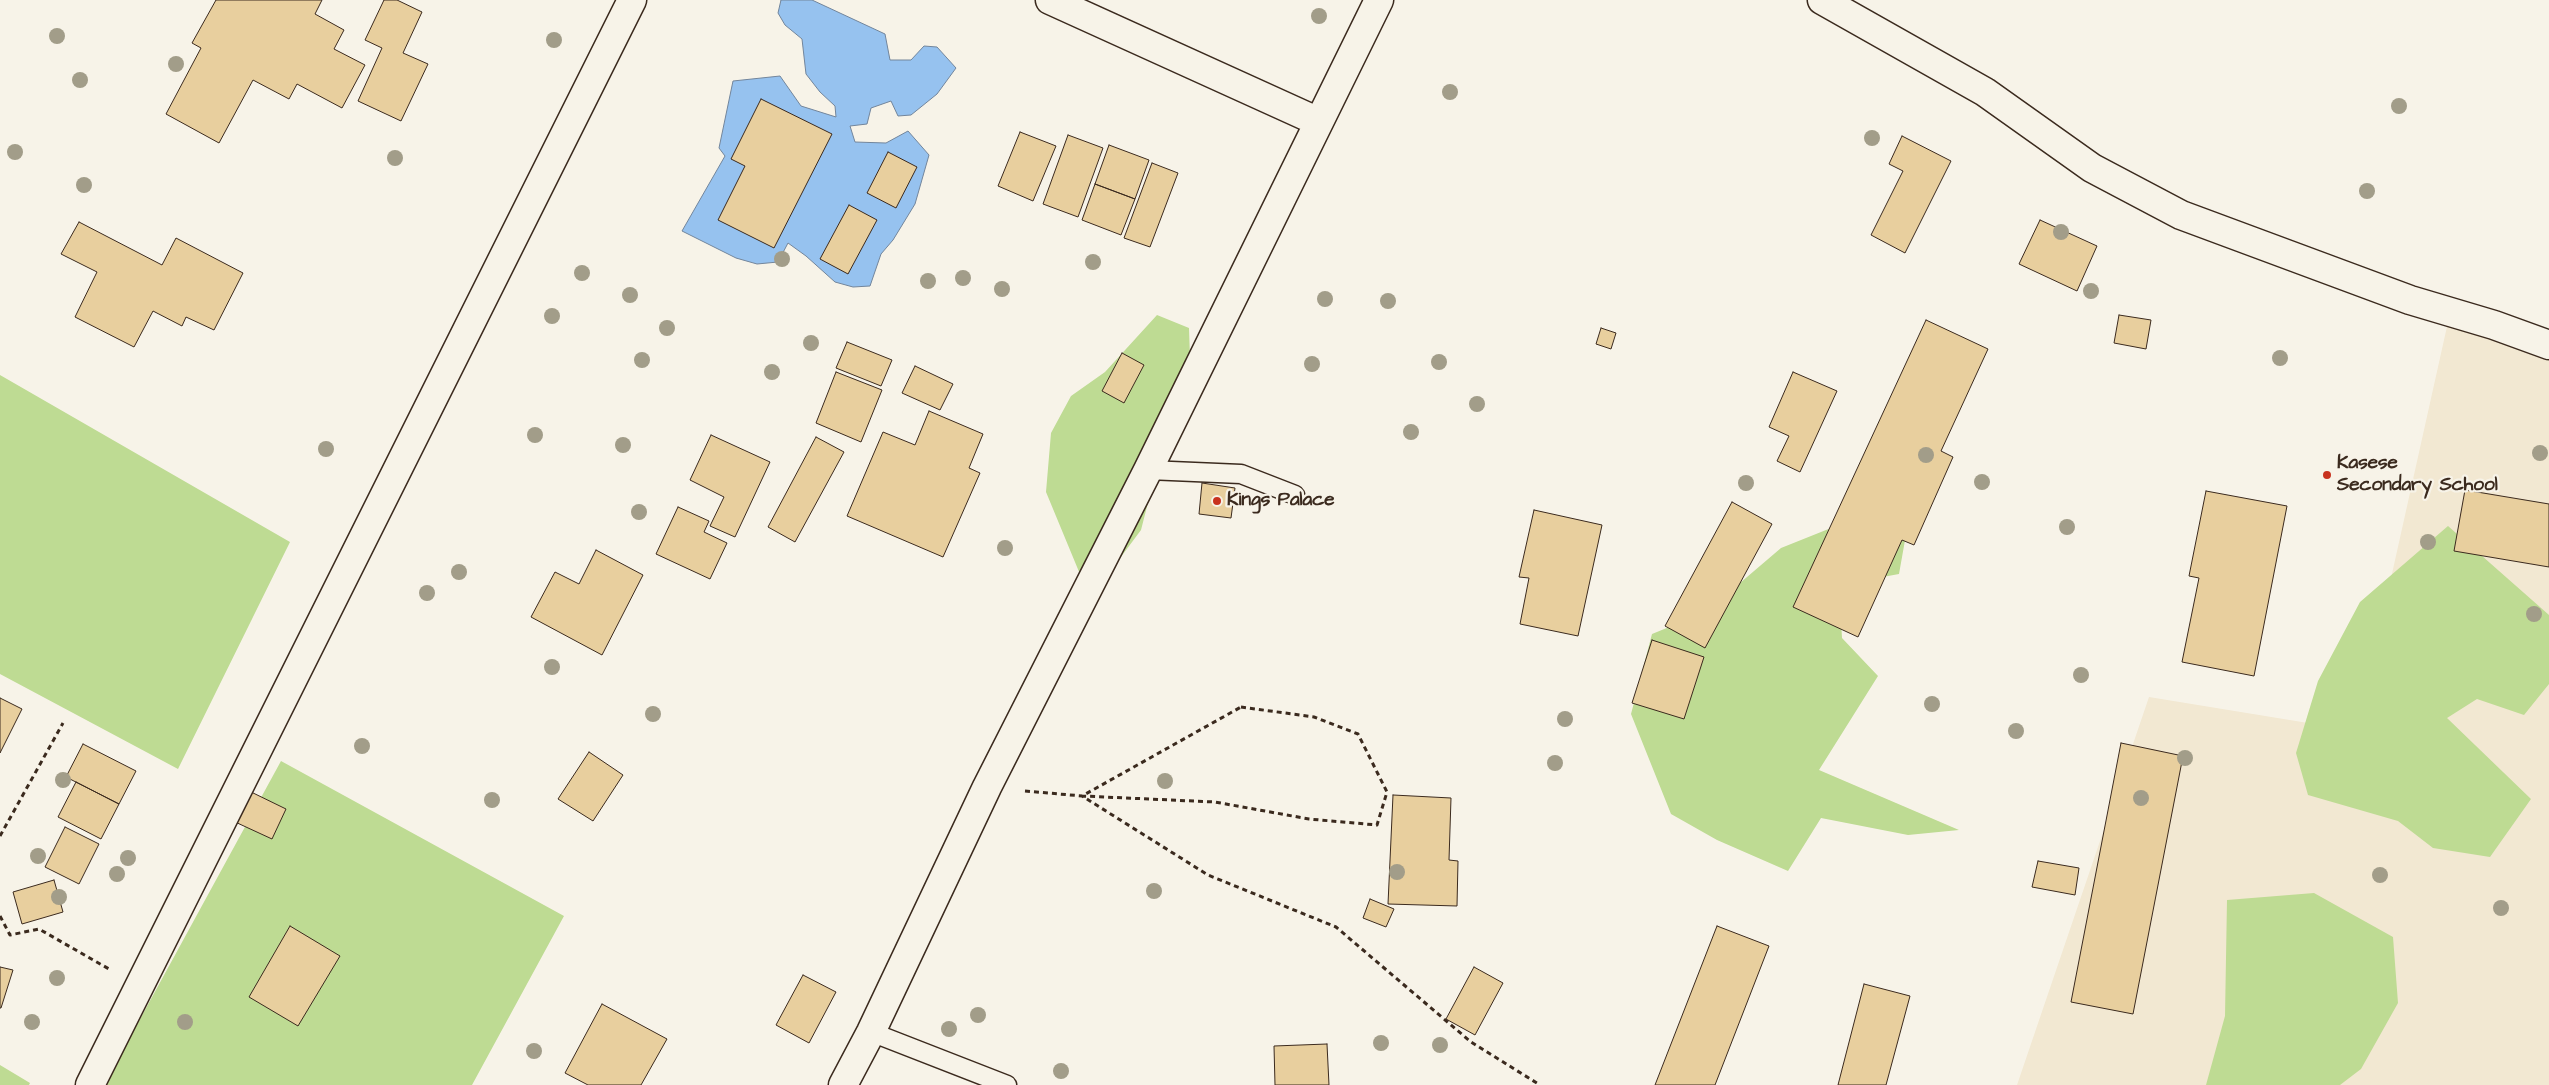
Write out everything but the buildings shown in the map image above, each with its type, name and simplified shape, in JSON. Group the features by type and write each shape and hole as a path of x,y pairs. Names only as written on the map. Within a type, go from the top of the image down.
{"street":[{"path":"90,1085 632,0"},
{"path":"1050,0 1319,122"},
{"path":"843,1085 871,1032 987,787 1148,470 1379,0"},
{"path":"1822,0 1985,92 2092,168 2181,214 2410,300 2494,325 2549,344"}],"lane":[{"path":"1148,470 1241,474 1295,495"},
{"path":"871,1032 1007,1085"}],"path":[{"path":"987,787 1082,796 1215,802 1309,819 1377,825 1387,792 1358,734 1314,717 1241,707 1082,796"},
{"path":"0,836 63,723"},
{"path":"1082,796 1208,875 1336,927 1471,1042 1540,1085"},
{"path":"0,916 10,935 39,929 138,986"}],"shaded area":[{"path":"2448,322 2549,360 2549,1085 2017,1085 2149,697 2357,731"}],"green space":[{"path":"1157,315 1189,328 1191,388 1152,487 1141,530 1109,573 1082,579 1046,492 1051,433 1071,396 1105,372"},
{"path":"0,375 290,542 178,769 0,674"},
{"path":"1876,510 1907,529 1899,574 1839,585 1842,638 1878,676 1819,770 1959,830 1908,835 1821,818 1788,871 1717,840 1671,814 1631,714 1652,634 1706,612 1781,548"},
{"path":"2448,526 2549,615 2549,684 2524,715 2477,699 2447,718 2531,799 2490,857 2433,848 2398,821 2308,795 2296,753 2318,681 2360,602"},
{"path":"281,761 564,916 472,1085 104,1085"},
{"path":"2314,893 2393,937 2398,1003 2361,1069 2340,1085 2206,1085 2225,1016 2227,900"},
{"path":"0,1065 30,1083 29,1085 0,1085"}],"water":[{"path":"781,0 812,0 885,34 890,60 911,60 924,46 937,47 956,68 937,94 911,115 898,116 891,101 871,108 867,124 850,126 855,142 886,143 908,131 929,155 915,204 893,240 881,254 870,286 853,287 835,282 788,243 778,262 757,264 736,258 682,231 725,156 719,148 733,81 780,76 801,106 836,117 835,106 820,92 806,74 802,39 785,25 778,13"}],"place":[{"name":"Kasese Secondary School","path":"2327,475"},
{"name":"Kings Palace","path":"1217,501"}]}
